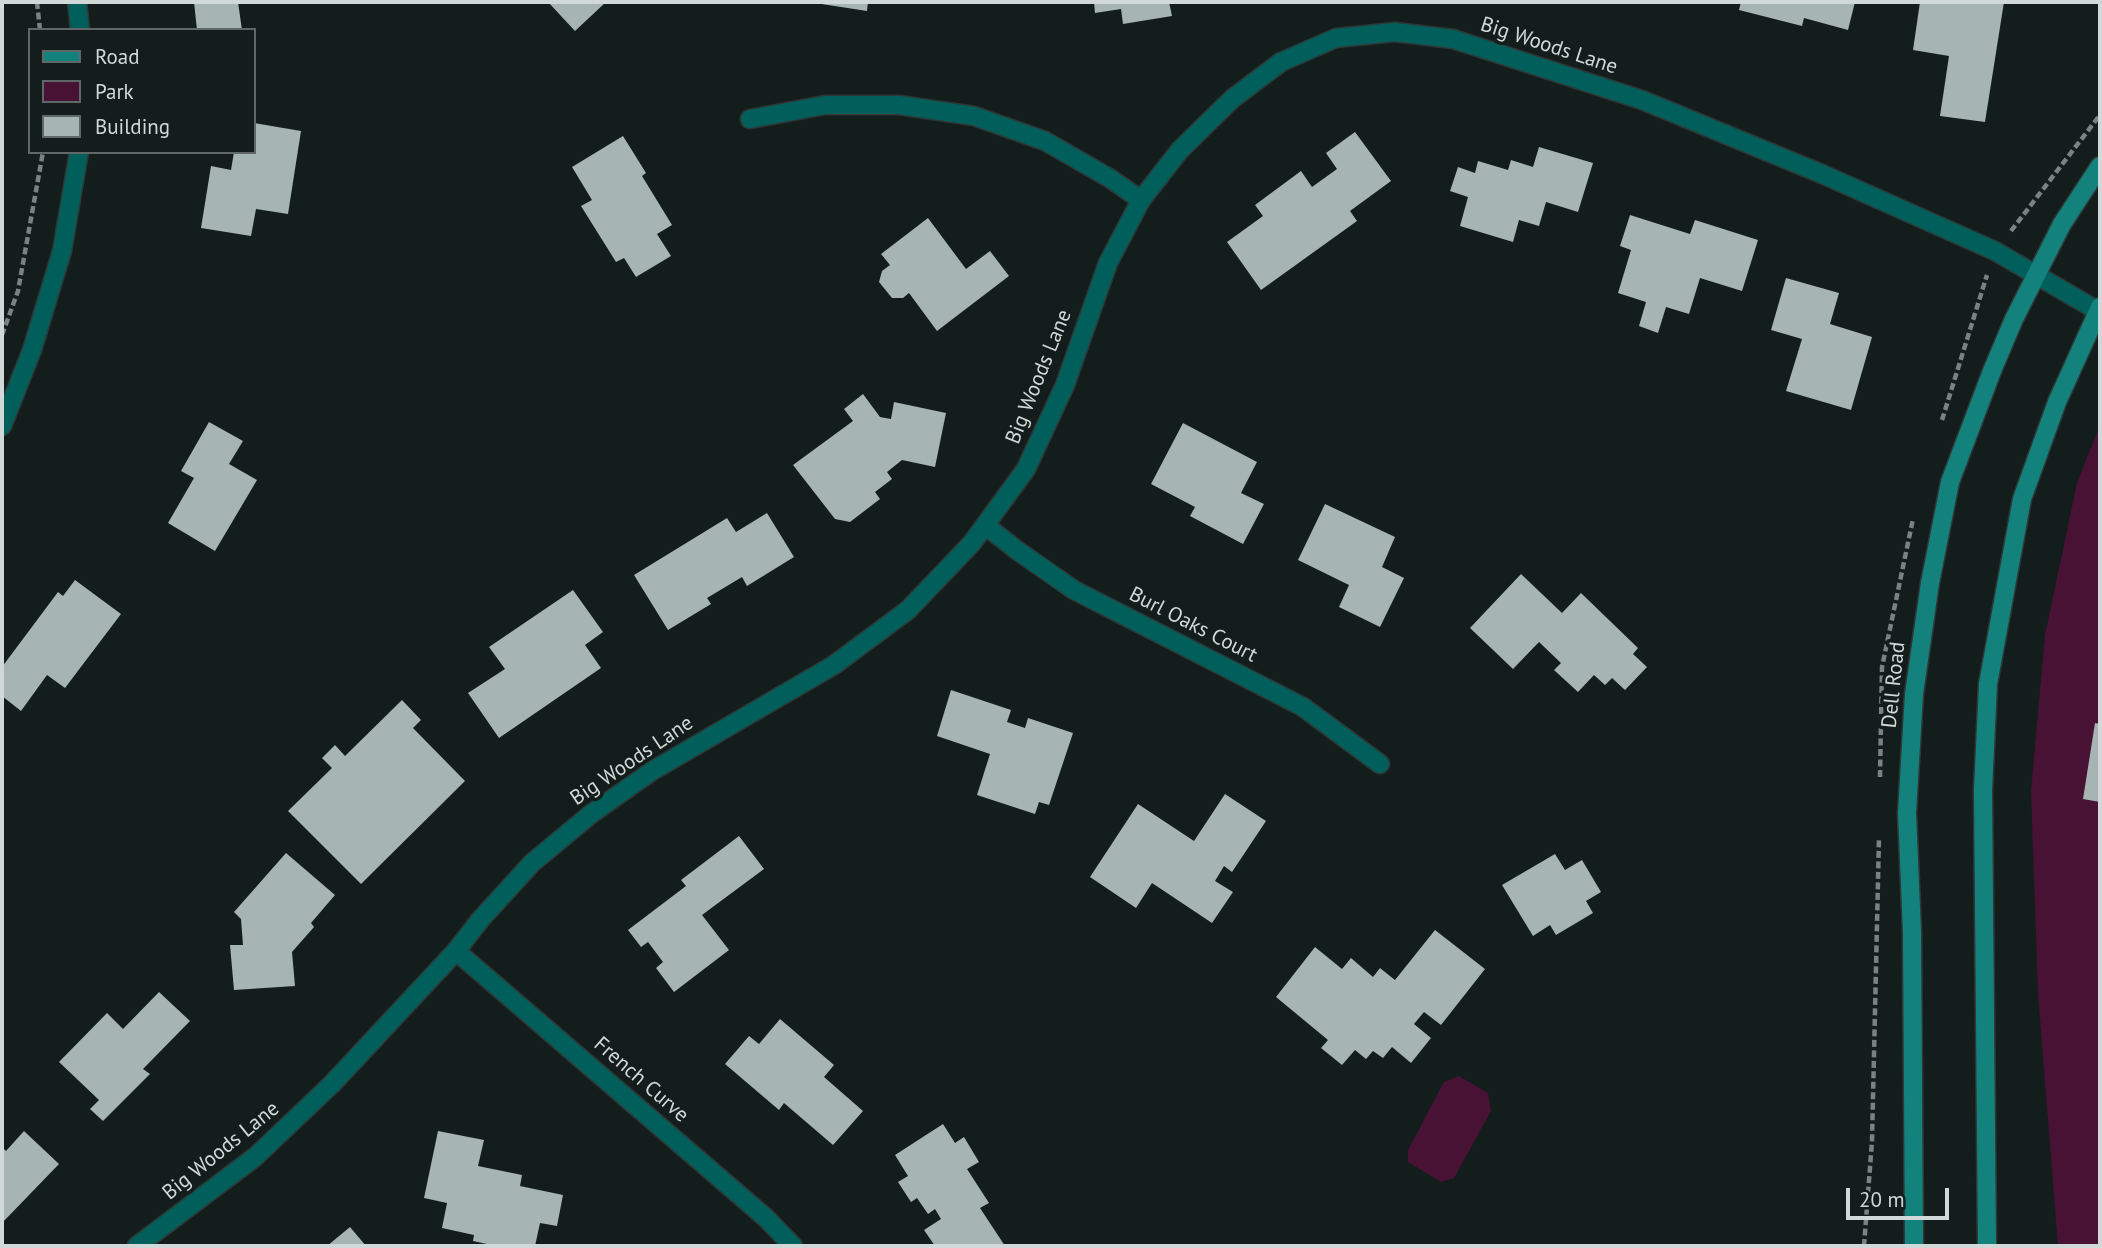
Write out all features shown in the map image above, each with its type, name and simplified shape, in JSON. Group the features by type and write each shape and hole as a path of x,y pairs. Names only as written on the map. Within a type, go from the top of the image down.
{"main road":[{"name":"Dell Road","path":"1914,1246 1912,932 1907,813 1914,694 1930,583 1950,482 2014,319 2062,224 2100,166"},
{"path":"1987,1246 1983,790 1988,684 2022,499 2057,402 2099,309"}],"street":[{"path":"77,2 80,28"},
{"name":"Big Woods Lane","path":"137,1246 255,1157 332,1084 456,951 532,863 591,814 652,771 834,665 908,610 972,543 1026,469 1065,385 1108,263 1141,200 1189,142 1232,99 1281,62 1336,38 1395,32 1453,39 1642,100 1822,174 1983,245 2099,309"},
{"path":"750,119 824,105 899,106 974,116 1045,141 1111,179 1141,200"},
{"path":"2,426 32,350 62,251 79,154"},
{"name":"Burl Oaks Court","path":"986,526 1074,590 1303,707 1380,764"},
{"name":"French Curve","path":"456,951 766,1217 793,1246"}],"path":[{"path":"37,2 40,28"},
{"path":"2,335 18,291 43,154"}],"green space":[{"path":"2100,425 2100,1246 2058,1246 2038,994 2031,791 2045,635 2077,483"},
{"path":"1459,1076 1488,1093 1491,1111 1454,1178 1441,1182 1408,1162 1408,1150 1444,1082"}],"building":[{"path":"194,2 238,2 242,28 197,28"},
{"path":"548,2 606,2 575,31"},
{"path":"815,2 868,2 867,11"},
{"path":"1094,2 1169,2 1172,16 1123,24 1121,9 1095,13"},
{"path":"1741,2 1855,2 1848,30 1804,18 1802,26 1739,10"},
{"path":"1920,2 2004,2 1985,122 1940,116 1949,56 1913,50"},
{"path":"256,123 301,131 288,214 256,209 251,236 201,228 211,166 231,170 234,154 256,154"},
{"path":"1355,132 1391,181 1350,211 1357,221 1261,290 1227,242 1263,216 1255,205 1301,171 1312,187 1337,169 1326,153"},
{"path":"623,136 646,173 642,176 672,225 657,234 671,256 636,277 624,258 616,262 581,206 592,200 572,167"},
{"path":"1539,147 1593,163 1578,212 1546,202 1539,226 1519,220 1513,242 1460,226 1468,197 1450,191 1458,167 1475,173 1478,161 1508,170 1511,160 1533,167"},
{"path":"1630,215 1690,234 1695,220 1758,240 1742,291 1700,278 1689,314 1666,307 1658,333 1639,326 1646,302 1618,293 1631,250 1620,246"},
{"path":"928,218 966,269 990,251 1009,276 937,331 909,293 903,298 892,298 879,282 882,271 890,265 881,254"},
{"path":"1786,278 1839,293 1830,324 1872,337 1851,410 1786,391 1802,339 1771,330"},
{"path":"863,394 880,417 891,419 894,402 946,413 935,467 902,460 887,472 892,479 875,492 880,499 850,522 835,519 793,465 853,421 844,409"},
{"path":"209,422 243,441 229,464 257,480 215,551 168,523 194,478 181,471"},
{"path":"1183,423 1257,462 1241,493 1264,504 1243,544 1190,516 1195,507 1151,484"},
{"path":"1325,504 1395,537 1382,567 1404,578 1380,627 1339,607 1349,585 1298,560"},
{"path":"767,513 794,557 747,586 742,577 707,598 711,604 668,630 634,575 727,518 736,532"},
{"path":"1521,574 1562,613 1581,593 1638,648 1633,654 1647,667 1625,690 1612,678 1605,685 1594,675 1578,692 1554,670 1561,663 1539,642 1513,669 1470,628"},
{"path":"75,580 121,614 65,688 47,675 21,711 2,696 2,667 58,592 63,596"},
{"path":"573,590 603,632 585,645 601,668 499,738 468,693 505,669 489,647"},
{"path":"951,690 1011,710 1007,722 1025,728 1028,718 1073,733 1049,805 1039,802 1035,814 977,795 990,754 937,736"},
{"path":"402,700 421,720 413,728 465,781 361,884 288,811 332,768 322,758 335,745 345,756"},
{"path":"2095,723 2100,724 2100,802 2083,799"},
{"path":"1225,794 1266,821 1232,872 1224,866 1215,881 1233,892 1212,923 1152,883 1136,908 1090,877 1138,804 1194,841"},
{"path":"739,836 764,869 702,915 729,950 674,992 656,968 663,962 648,942 641,947 628,930 686,886 681,880"},
{"path":"286,853 335,895 311,923 314,927 292,952 295,986 234,990 230,945 243,945 241,919 234,912"},
{"path":"1555,854 1565,870 1582,860 1601,892 1586,901 1593,913 1556,935 1550,925 1533,936 1502,885"},
{"path":"1435,930 1485,969 1441,1025 1424,1012 1414,1024 1431,1038 1411,1063 1392,1047 1383,1058 1373,1051 1366,1059 1355,1050 1342,1065 1321,1048 1328,1040 1276,997 1315,947 1342,969 1351,958 1373,977 1380,968 1395,980"},
{"path":"159,992 190,1021 143,1069 150,1074 103,1121 90,1109 99,1100 59,1062 107,1013 123,1029"},
{"path":"780,1019 834,1065 824,1077 863,1111 833,1145 784,1103 779,1110 725,1064 749,1036 759,1044"},
{"path":"943,1124 955,1143 964,1137 979,1162 967,1169 989,1203 980,1208 1005,1246 935,1246 924,1230 941,1219 935,1209 928,1214 917,1198 911,1202 898,1182 908,1176 895,1155"},
{"path":"24,1131 59,1164 2,1223 2,1147 6,1151"},
{"path":"438,1131 484,1140 478,1166 522,1175 520,1186 563,1195 557,1226 540,1223 535,1246 496,1246 473,1241 474,1235 442,1228 447,1203 424,1198"},
{"path":"350,1227 366,1246 327,1246"}]}
